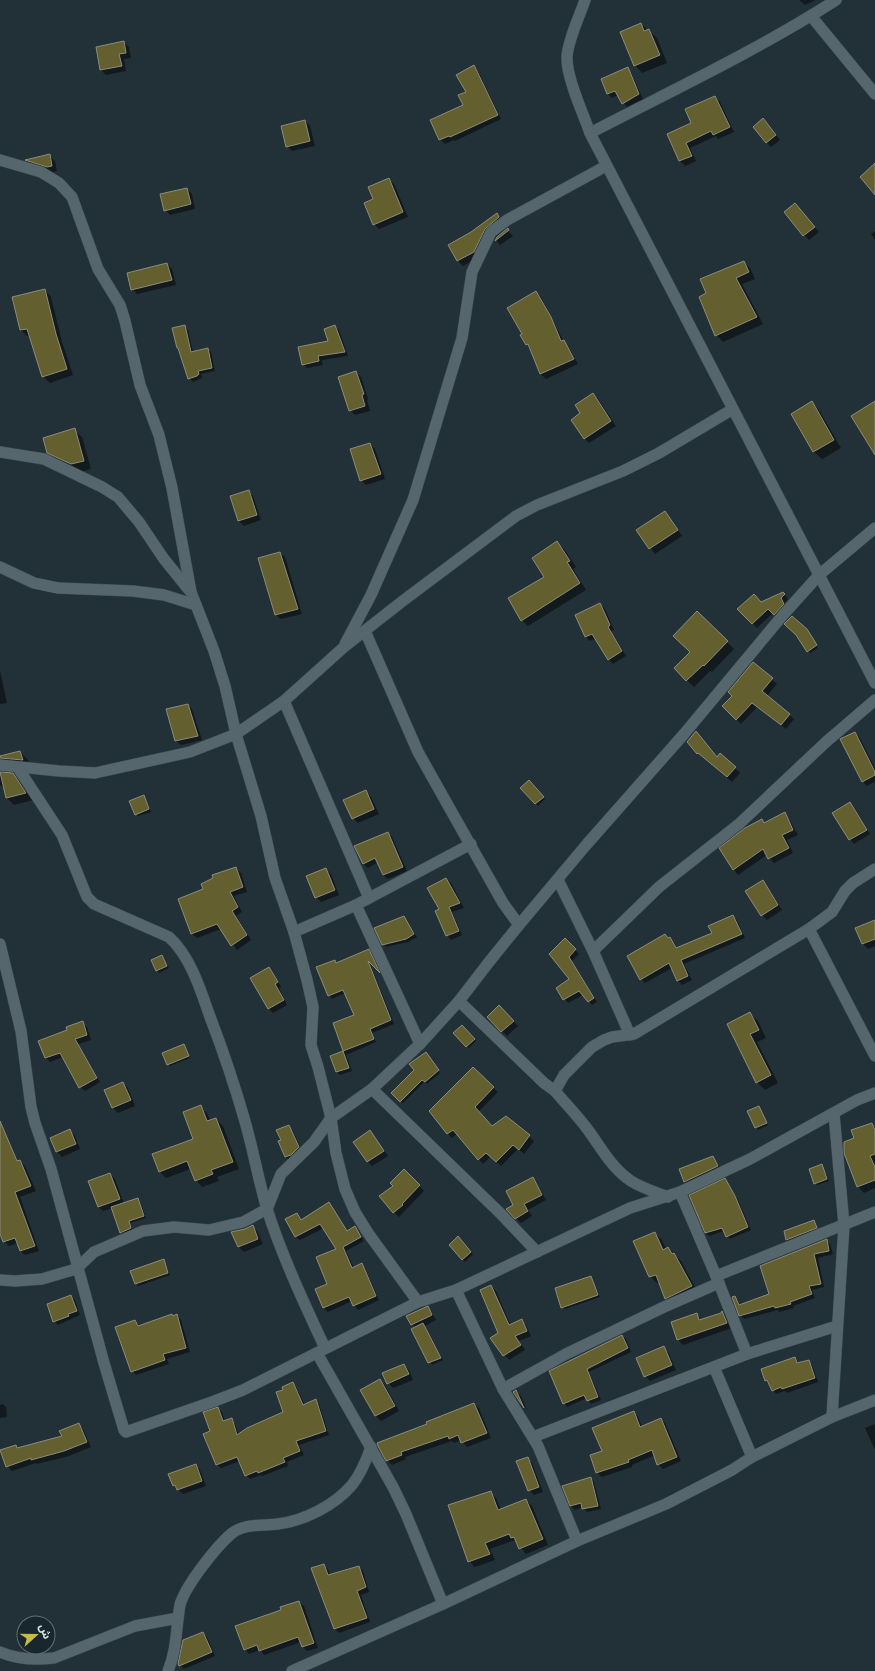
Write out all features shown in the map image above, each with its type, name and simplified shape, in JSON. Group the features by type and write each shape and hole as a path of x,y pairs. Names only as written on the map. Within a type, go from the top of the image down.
{"street":[{"path":"585,0 570,41 567,57 569,74 590,133 875,683"},
{"path":"590,133 707,73 811,16 836,0"},
{"path":"811,16 875,94"},
{"path":"0,160 42,172 59,183 72,197 98,269 120,305 140,386 160,435 172,488 190,592"},
{"path":"344,647 371,596 413,500 462,338 472,272 491,232 507,220 606,166"},
{"path":"0,765 18,768 95,773 190,752 236,734 284,701 344,647 516,516 537,505 623,471 653,456 733,409"},
{"path":"0,452 44,459 102,487 118,497 139,522 164,559 190,592 214,651 225,686 236,734 261,816 275,878 294,932 307,980 313,1007 311,1045 331,1118 340,1170 345,1189 355,1212 418,1302"},
{"path":"0,1280 15,1281 42,1279 78,1268 85,1259 94,1252 143,1231 174,1227 209,1230 243,1222 267,1209 281,1174 314,1142 331,1118 372,1089 420,1044 460,1001 519,925 684,734 745,659 819,575 875,528"},
{"path":"0,567 34,583 58,588 133,590 164,595 196,605"},
{"path":"365,631 418,752 472,844 503,903 519,925"},
{"path":"593,951 659,887 739,824 826,742 875,700"},
{"path":"284,701 369,898"},
{"path":"18,768 62,835 86,897 94,904 169,937 184,954 202,992 225,1059 244,1118 267,1209 321,1350 406,1514 443,1604"},
{"path":"294,932 356,905 472,844"},
{"path":"555,1091 564,1075 592,1047 612,1036 634,1034 809,929 832,912 845,891 853,883 875,869"},
{"path":"558,880 593,951 630,1035"},
{"path":"356,905 420,1044"},
{"path":"809,929 875,1056"},
{"path":"0,944 21,1031 33,1115 50,1169 104,1363 124,1430 126,1432 243,1390 418,1302 456,1290 630,1208 680,1192 750,1159 875,1093"},
{"path":"460,1001 544,1083 555,1091 585,1126 605,1155 618,1170 631,1181 647,1189 668,1196"},
{"path":"372,1089 501,1214 537,1252"},
{"path":"832,1417 844,1225 834,1114"},
{"path":"680,1192 718,1280 747,1354"},
{"path":"503,1389 566,1354 718,1280 875,1212"},
{"path":"456,1290 503,1389 538,1446 577,1541"},
{"path":"533,1437 747,1354 837,1326"},
{"path":"714,1367 752,1457"},
{"path":"292,1671 443,1604 577,1541 692,1492 752,1457 832,1417 875,1400"},
{"path":"168,1671 173,1661 178,1618 181,1603 187,1588 220,1546 232,1533 242,1528 280,1524 321,1510 338,1499 352,1485 362,1471 371,1448"},
{"path":"0,1652 35,1659 54,1658 135,1626 178,1618"}],"building":[{"path":"641,23 644,31 649,29 660,55 634,66 620,32"},
{"path":"124,41 126,53 119,54 122,66 100,70 96,47"},
{"path":"474,65 498,115 450,137 449,136 439,140 430,120 463,105 458,95 466,92 456,75"},
{"path":"628,67 639,94 622,104 615,91 607,94 601,79"},
{"path":"715,96 730,127 713,135 711,131 686,143 692,156 679,161 667,134 691,123 685,109"},
{"path":"763,118 776,135 766,143 753,127"},
{"path":"305,120 310,141 286,147 281,126"},
{"path":"50,154 52,166 47,167 25,160"},
{"path":"875,163 875,195 860,177"},
{"path":"389,178 403,212 373,225 364,203 373,199 368,187"},
{"path":"187,188 191,204 164,211 160,194"},
{"path":"795,203 815,227 803,236 784,212"},
{"path":"497,213 499,217 485,229 474,252 457,261 448,245 471,232"},
{"path":"508,228 509,230 495,241 497,237"},
{"path":"744,261 749,272 736,278 757,317 715,336 699,297 706,293 700,279"},
{"path":"167,263 172,280 131,290 127,273"},
{"path":"45,289 56,334 67,369 42,377 27,329 20,330 12,297"},
{"path":"536,291 551,317 561,341 564,340 574,359 540,374 528,344 526,345 520,335 522,334 507,308"},
{"path":"185,325 191,352 208,348 212,368 198,371 199,374 197,376 188,379 177,348 172,328"},
{"path":"335,325 345,352 318,356 319,361 302,365 298,347 328,341 324,329"},
{"path":"356,371 364,394 362,395 365,406 349,411 338,377"},
{"path":"593,393 611,421 584,439 571,420 580,413 575,405"},
{"path":"812,401 834,440 813,452 791,414"},
{"path":"875,401 875,455 851,416"},
{"path":"75,428 84,461 71,464 47,453 43,438"},
{"path":"370,443 381,474 360,481 350,449"},
{"path":"249,490 257,515 238,521 230,496"},
{"path":"665,511 678,530 649,549 636,530"},
{"path":"557,541 570,561 567,562 580,583 521,621 508,598 544,577 532,558"},
{"path":"280,552 298,609 275,615 258,558"},
{"path":"783,592 785,594 781,598 784,604 774,615 768,609 752,624 737,609 754,594 761,602"},
{"path":"600,603 610,625 608,627 622,651 608,660 592,634 585,637 575,615"},
{"path":"697,611 728,641 704,666 703,665 686,681 674,668 690,652 673,636"},
{"path":"792,616 807,629 817,645 807,652 796,635 784,624"},
{"path":"753,662 773,678 762,691 790,714 781,725 752,703 736,720 722,706 732,696 728,692"},
{"path":"188,704 198,736 175,741 166,709"},
{"path":"696,731 717,757 720,753 736,767 727,777 698,753 697,754 687,742"},
{"path":"855,732 875,772 875,775 862,782 840,739"},
{"path":"20,751 23,760 0,758 0,756"},
{"path":"0,772 13,773 26,793 6,798"},
{"path":"529,780 544,797 535,804 520,788"},
{"path":"366,790 374,809 352,819 343,800"},
{"path":"144,795 149,809 135,815 129,801"},
{"path":"850,802 867,830 849,840 832,813"},
{"path":"785,812 793,830 782,835 789,848 768,859 763,849 733,870 719,848 745,828 762,819 764,823"},
{"path":"388,832 403,867 383,875 375,858 363,864 354,846"},
{"path":"236,867 243,887 230,892 238,907 232,911 247,935 231,946 217,924 191,934 178,899 203,889 201,884 213,878 212,875"},
{"path":"326,868 335,890 315,898 306,876"},
{"path":"446,878 460,903 449,907 459,931 446,936 435,911 439,909 427,888"},
{"path":"763,880 778,905 761,916 745,891"},
{"path":"733,915 742,934 681,960 688,976 677,981 669,963 640,980 627,956 665,934 668,938 670,937 676,948 712,933 708,926"},
{"path":"404,916 414,934 406,939 382,945 374,928"},
{"path":"875,920 875,939 862,944 855,928"},
{"path":"565,938 576,949 569,957 594,998 588,1002 579,991 563,1000 556,988 569,979 549,954"},
{"path":"369,949 380,973 368,961 391,1020 370,1029 374,1039 343,1051 333,1023 354,1015 343,990 328,996 316,967 335,960 336,963"},
{"path":"162,955 167,966 156,971 151,960"},
{"path":"269,967 278,982 275,984 284,1000 268,1009 250,978"},
{"path":"499,1005 514,1021 501,1032 487,1017"},
{"path":"750,1012 759,1030 750,1034 771,1075 756,1083 727,1024"},
{"path":"83,1021 87,1035 75,1039 97,1078 79,1088 60,1053 45,1058 38,1041 67,1030 66,1027"},
{"path":"462,1025 475,1039 466,1047 453,1033"},
{"path":"184,1044 189,1056 167,1065 162,1053"},
{"path":"343,1051 349,1068 336,1072 330,1056"},
{"path":"426,1052 439,1070 425,1082 422,1080 400,1102 391,1093 414,1070 409,1064"},
{"path":"473,1067 494,1087 475,1107 492,1126 506,1116 530,1135 519,1150 513,1145 496,1162 486,1153 478,1160 453,1130 447,1134 429,1111"},
{"path":"123,1082 131,1100 112,1108 104,1090"},
{"path":"201,1105 207,1121 216,1118 233,1162 211,1170 213,1174 195,1181 187,1161 159,1172 152,1154 193,1139 183,1112"},
{"path":"759,1106 767,1123 755,1128 747,1111"},
{"path":"0,1121 17,1161 20,1160 31,1186 15,1192 35,1246 20,1251 15,1238 3,1242 0,1234"},
{"path":"872,1123 875,1130 875,1154 870,1156 875,1167 875,1180 857,1187 844,1153 844,1142 854,1138 851,1130"},
{"path":"289,1125 299,1147 291,1155 285,1157 278,1141 281,1140 276,1130"},
{"path":"70,1129 76,1144 56,1152 50,1138"},
{"path":"370,1130 384,1151 367,1162 353,1142"},
{"path":"713,1156 718,1166 684,1182 679,1169"},
{"path":"822,1164 827,1179 814,1184 809,1169"},
{"path":"404,1169 420,1185 402,1204 403,1205 393,1213 379,1196 393,1186 390,1183"},
{"path":"110,1173 120,1199 98,1207 88,1181"},
{"path":"533,1177 542,1195 524,1204 528,1211 515,1219 506,1209 513,1205 506,1191"},
{"path":"725,1178 735,1196 748,1227 726,1237 722,1228 705,1233 689,1195"},
{"path":"138,1198 144,1216 129,1221 131,1228 120,1233 111,1207"},
{"path":"329,1202 347,1231 355,1226 361,1237 343,1247 352,1268 362,1263 376,1296 353,1306 349,1297 323,1308 315,1289 327,1284 316,1257 336,1249 320,1224 295,1237 285,1219 297,1213 301,1220"},
{"path":"814,1220 817,1228 786,1240 784,1231"},
{"path":"253,1225 258,1239 238,1247 231,1232 245,1229"},
{"path":"655,1232 663,1250 668,1247 672,1254 674,1253 692,1286 665,1299 656,1275 649,1277 633,1241"},
{"path":"458,1236 471,1252 462,1260 449,1245"},
{"path":"827,1239 829,1251 814,1254 821,1284 809,1286 812,1294 790,1302 791,1304 775,1308 774,1306 739,1316 732,1297 735,1296 739,1305 769,1294 760,1266"},
{"path":"164,1259 168,1273 135,1284 130,1271"},
{"path":"591,1276 598,1295 561,1308 555,1288"},
{"path":"491,1285 509,1325 522,1319 527,1331 515,1336 521,1345 503,1356 490,1338 498,1333 480,1290"},
{"path":"71,1295 77,1311 68,1314 69,1316 53,1322 47,1304"},
{"path":"428,1306 432,1315 411,1325 406,1316"},
{"path":"722,1311 727,1323 677,1340 671,1322 697,1313 699,1320 721,1313"},
{"path":"172,1314 173,1316 177,1314 186,1348 163,1354 165,1360 131,1372 115,1327 135,1320 138,1326"},
{"path":"423,1323 441,1358 428,1363 411,1329"},
{"path":"622,1335 628,1348 587,1369 598,1397 587,1401 584,1395 563,1404 549,1371"},
{"path":"664,1346 672,1365 644,1377 636,1358"},
{"path":"795,1357 797,1363 809,1360 815,1378 782,1389 781,1387 772,1391 767,1380 765,1381 761,1369"},
{"path":"404,1364 409,1374 387,1384 382,1373"},
{"path":"380,1379 395,1406 375,1416 360,1390"},
{"path":"293,1382 303,1405 316,1399 326,1431 296,1441 300,1451 283,1458 285,1462 258,1473 257,1471 245,1476 237,1457 216,1465 203,1434 210,1431 203,1412 218,1407 223,1421 232,1418 237,1435 247,1428 283,1412 276,1392 283,1390 282,1387"},
{"path":"516,1390 524,1408 513,1392"},
{"path":"474,1403 487,1433 461,1443 458,1435 449,1439 448,1436 401,1452 402,1455 386,1461 377,1443 427,1424 426,1422"},
{"path":"634,1411 640,1427 661,1418 677,1457 657,1465 652,1450 628,1460 629,1462 596,1473 590,1455 602,1451 592,1428"},
{"path":"79,1423 87,1442 64,1451 31,1460 31,1458 6,1467 0,1450 16,1445 17,1448 62,1436 59,1431"},
{"path":"528,1457 539,1487 528,1491 516,1461"},
{"path":"196,1464 202,1481 177,1490 175,1485 173,1486 168,1474"},
{"path":"591,1477 598,1506 582,1509 581,1503 570,1506 562,1486"},
{"path":"491,1491 498,1510 526,1499 543,1539 519,1549 514,1537 511,1538 509,1534 485,1543 490,1554 468,1562 448,1505"},
{"path":"324,1564 328,1575 359,1566 366,1587 357,1591 367,1618 334,1629 311,1568"},
{"path":"299,1601 314,1643 302,1647 298,1637 259,1651 257,1645 244,1650 235,1626 281,1610 280,1607"},
{"path":"203,1632 212,1652 179,1666 178,1664 183,1640"}]}
